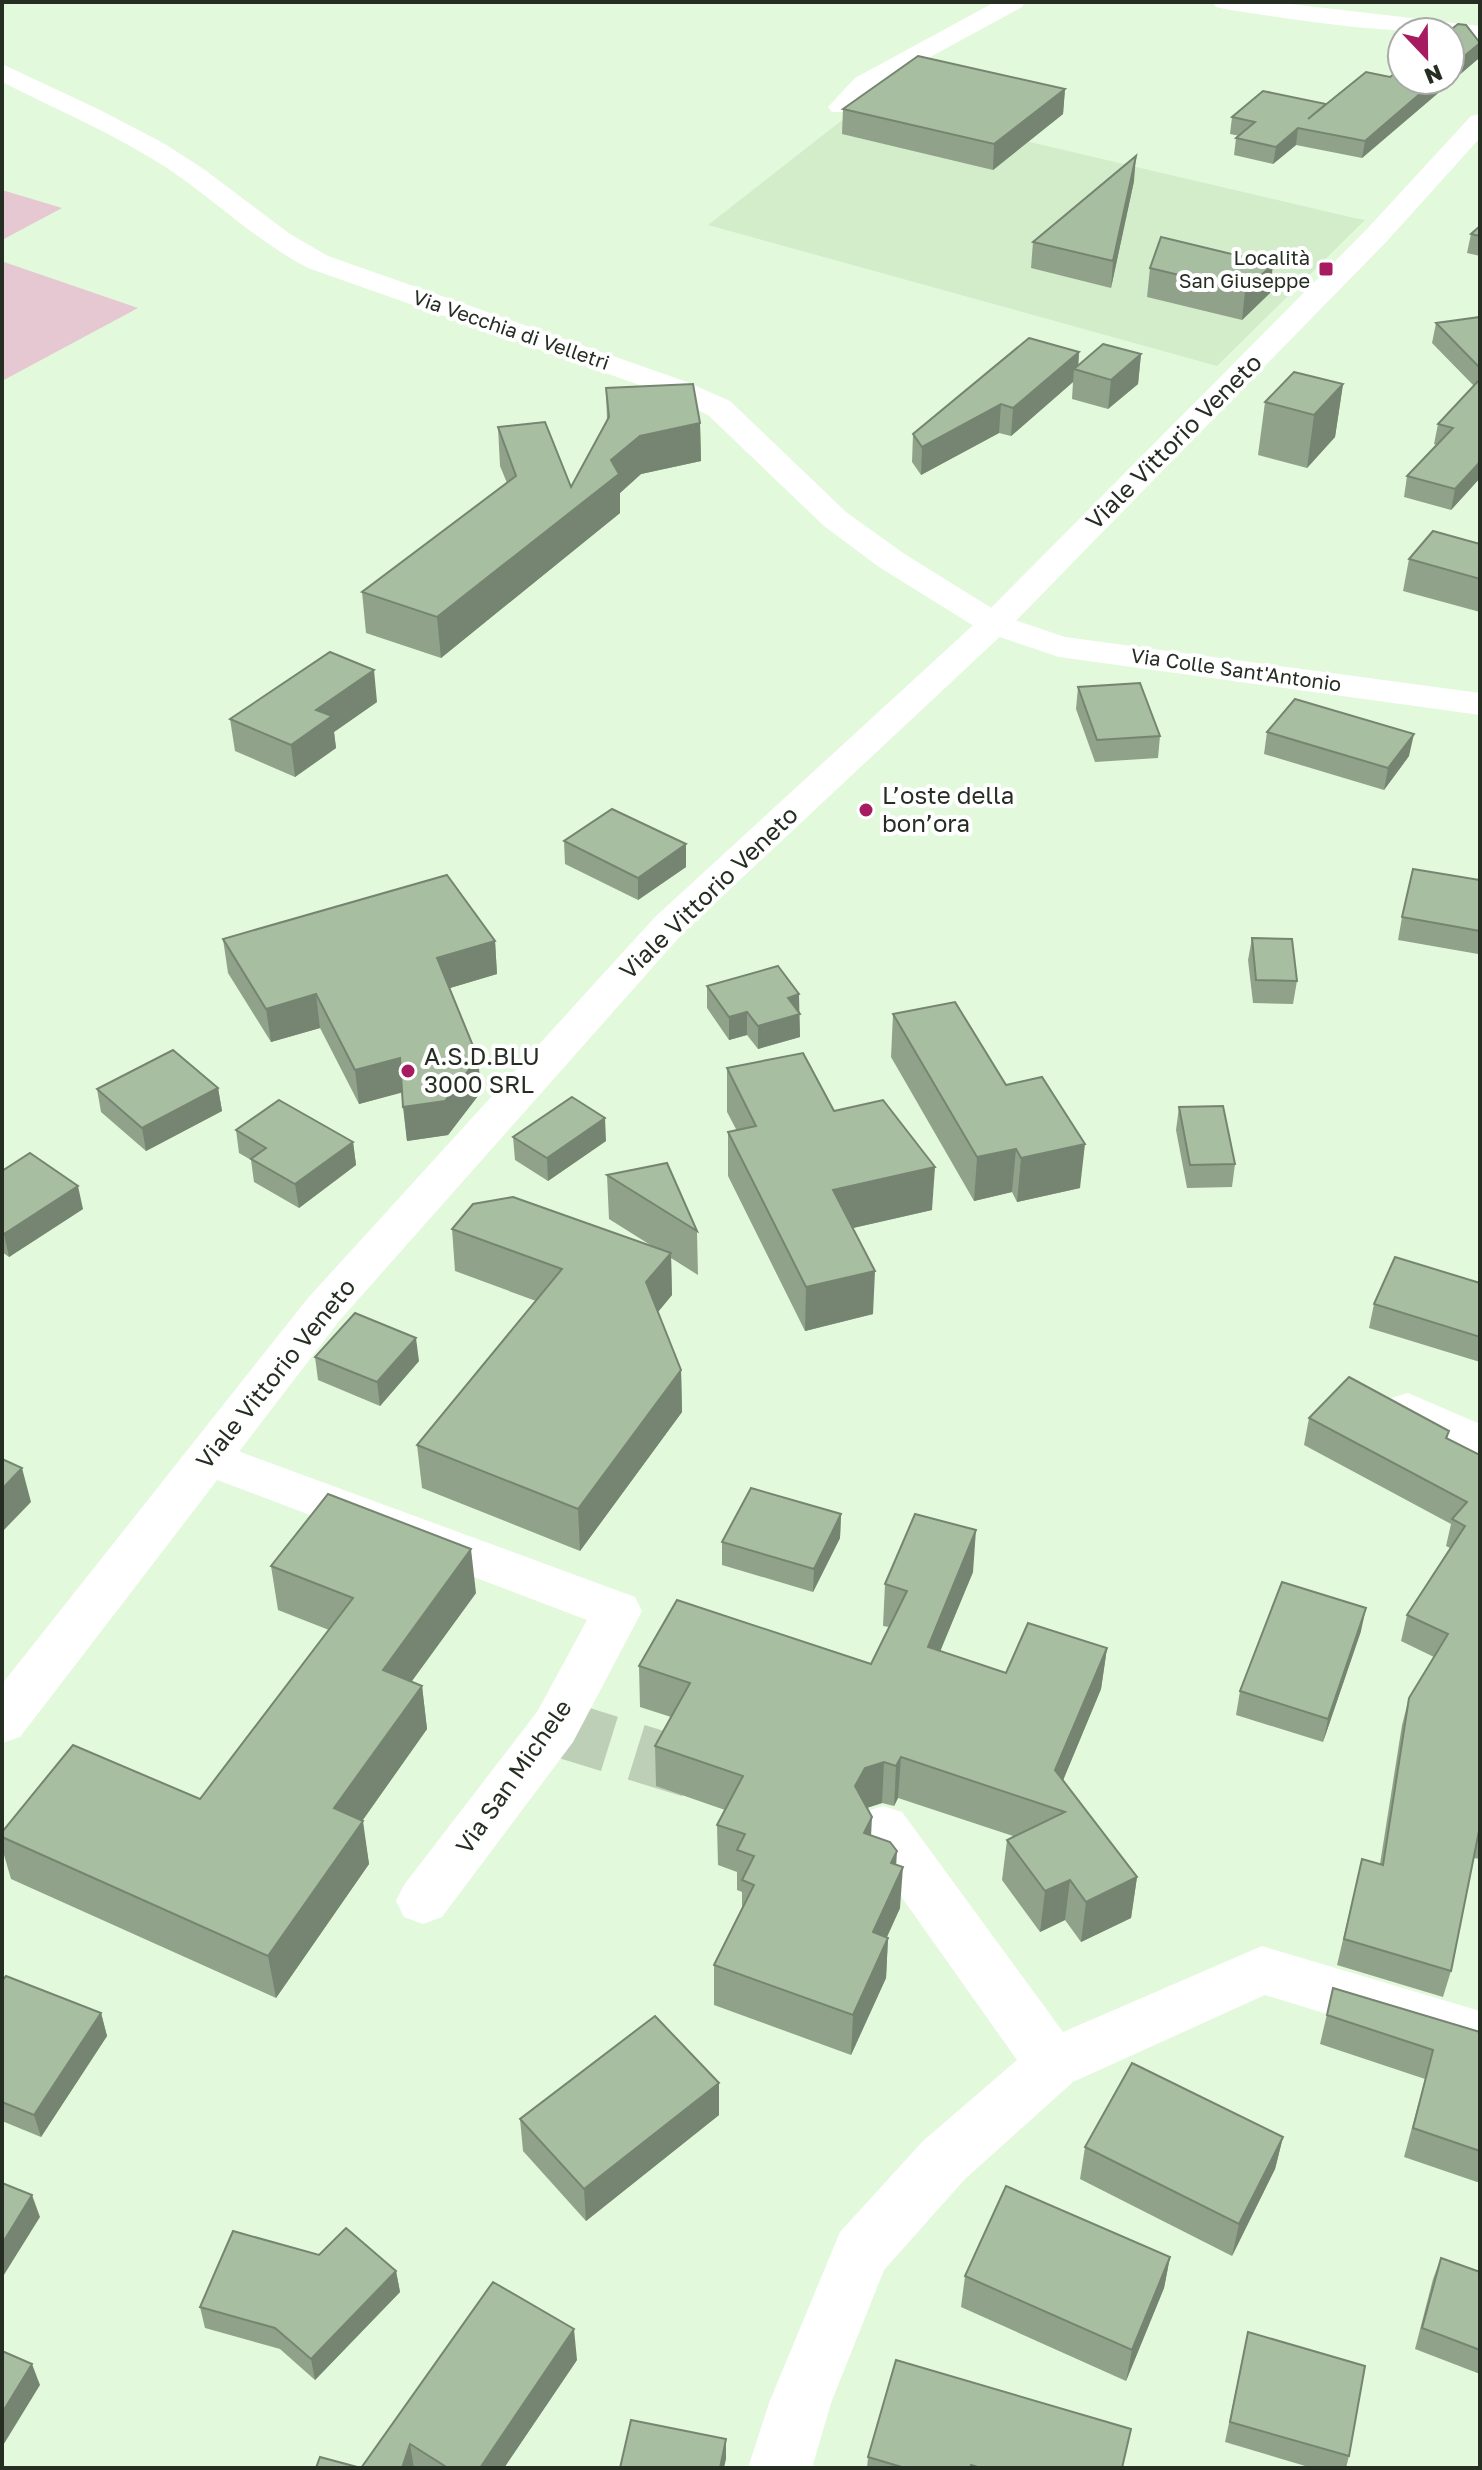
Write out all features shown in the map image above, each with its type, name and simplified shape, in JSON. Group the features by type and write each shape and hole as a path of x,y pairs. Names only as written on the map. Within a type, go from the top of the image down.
{"street":[{"path":"841,107 864,83 1013,2"},
{"path":"1225,2 1338,19 1480,33"},
{"name":"Via Vecchia di Velletri","path":"2,72 156,150 197,177 257,227 318,262 676,388 719,408 835,519 988,630"},
{"name":"Viale Vittorio Veneto","path":"2,1722 324,1309 669,925 988,630 1377,235 1480,122"},
{"name":"Via Colle Sant'Antonio","path":"988,630 1059,647 1480,704"},
{"path":"1408,1410 1480,1444"},
{"name":"Via San Michele","path":"208,1458 617,1611 555,1727 423,1901"},
{"path":"883,1828 1053,2064"},
{"path":"780,2468 800,2403 861,2252 944,2160 1053,2064 1262,1970 1480,2036"}],"shaded area":[{"path":"864,103 1365,220 1217,366 708,225"},
{"path":"2,190 62,208 2,240"},
{"path":"4,262 138,308 2,381"}],"building":[{"path":"1466,25 1480,43 1466,55"},
{"path":"918,56 1065,89 994,144 843,109"},
{"path":"1366,72 1386,76 1386,96 1417,96 1365,141 1298,128 1276,147 1236,138 1255,122 1232,117 1263,91 1326,104 1308,119"},
{"path":"1136,156 1113,261 1033,242"},
{"path":"1480,226 1480,236 1471,234"},
{"path":"1161,237 1273,264 1245,291 1150,268"},
{"path":"1480,317 1480,368 1436,323"},
{"path":"1029,338 1079,352 1013,408 1001,404 922,447 913,434"},
{"path":"1103,344 1141,354 1111,380 1074,369"},
{"path":"1294,372 1343,384 1314,415 1265,402"},
{"path":"1480,379 1480,462 1455,489 1407,476 1453,428 1438,424"},
{"path":"693,384 700,423 640,436 611,460 619,474 437,617 362,592 516,476 498,427 545,422 571,487 609,417 606,388"},
{"path":"1433,531 1480,544 1480,579 1409,559"},
{"path":"330,652 374,670 316,710 332,716 291,745 230,719"},
{"path":"1140,683 1160,736 1097,740 1078,687"},
{"path":"1295,699 1414,734 1388,768 1267,732"},
{"path":"612,809 686,844 638,878 564,841"},
{"path":"1413,869 1480,880 1480,931 1402,917"},
{"path":"447,875 495,941 437,958 478,1058 445,1101 403,1107 400,1058 355,1070 316,994 266,1009 223,939"},
{"path":"1252,938 1292,939 1297,981 1256,980"},
{"path":"778,966 799,994 788,998 800,1014 758,1026 747,1012 729,1017 707,986"},
{"path":"955,1002 1006,1085 1042,1077 1085,1144 1021,1158 1016,1149 977,1157 893,1014"},
{"path":"173,1050 218,1088 142,1128 97,1089"},
{"path":"803,1053 834,1111 883,1100 935,1167 833,1190 875,1271 806,1287 728,1132 756,1126 727,1068"},
{"path":"572,1097 605,1118 547,1158 513,1137"},
{"path":"279,1100 353,1142 295,1184 251,1159 266,1148 236,1130"},
{"path":"1223,1106 1235,1164 1190,1165 1179,1107"},
{"path":"30,1153 78,1186 4,1234 2,1171"},
{"path":"667,1163 697,1231 607,1175"},
{"path":"513,1197 671,1253 646,1282 681,1370 578,1509 417,1445 562,1269 452,1229 473,1204"},
{"path":"1395,1257 1480,1283 1480,1337 1374,1304"},
{"path":"355,1313 416,1338 377,1382 315,1357"},
{"path":"1349,1377 1449,1431 1446,1438 1480,1455 1480,1831 1451,1971 1344,1939 1362,1859 1383,1865 1409,1698 1448,1634 1407,1615 1465,1526 1452,1519 1467,1502 1309,1418"},
{"path":"2,1459 22,1468 2,1489"},
{"path":"751,1488 841,1514 814,1569 722,1542"},
{"path":"328,1494 471,1549 383,1670 422,1686 334,1808 363,1821 268,1956 2,1837 2,1832 73,1745 200,1799 353,1598 271,1566"},
{"path":"915,1514 976,1530 928,1647 1006,1673 1028,1623 1107,1648 1055,1770 1137,1877 1086,1902 1070,1880 1045,1891 1007,1840 1065,1812 901,1757 896,1766 884,1762 865,1768 855,1786 872,1817 864,1833 890,1842 897,1851 891,1863 903,1867 873,1932 888,1938 853,2015 714,1965 754,1885 742,1880 754,1856 737,1850 745,1834 717,1825 743,1776 655,1746 690,1683 639,1666 677,1600 871,1664 907,1591 885,1584"},
{"path":"1282,1582 1366,1608 1328,1719 1240,1691"},
{"path":"6,1976 101,2013 34,2115 2,2102 2,1981"},
{"path":"1333,1988 1480,2032 1480,2151 1413,2128 1433,2050 1327,2015"},
{"path":"655,2016 719,2083 584,2189 520,2119"},
{"path":"1132,2063 1283,2137 1239,2224 1085,2147"},
{"path":"2,2183 32,2195 2,2244"},
{"path":"1006,2186 1170,2257 1132,2350 965,2276"},
{"path":"346,2228 396,2271 311,2359 275,2328 200,2307 233,2231 319,2255"},
{"path":"1441,2258 1480,2272 1480,2350 1422,2328"},
{"path":"493,2282 574,2329 480,2468 448,2468 410,2444 402,2468 361,2468"},
{"path":"1248,2332 1365,2366 1349,2456 1230,2422"},
{"path":"2,2351 32,2364 2,2413"},
{"path":"896,2360 1131,2429 1122,2468 981,2468 971,2465 970,2468 905,2468 868,2457"},
{"path":"631,2420 726,2439 720,2468 620,2468"},
{"path":"320,2457 361,2468 316,2468"}],"tunnel":[{"path":"555,1727 713,1776"}],"place":[{"name":"Località San Giuseppe","path":"1326,269"},
{"name":"L’oste della bon’ora","path":"866,810"},
{"name":"A.S.D.BLU 3000 SRL","path":"408,1071"}]}
